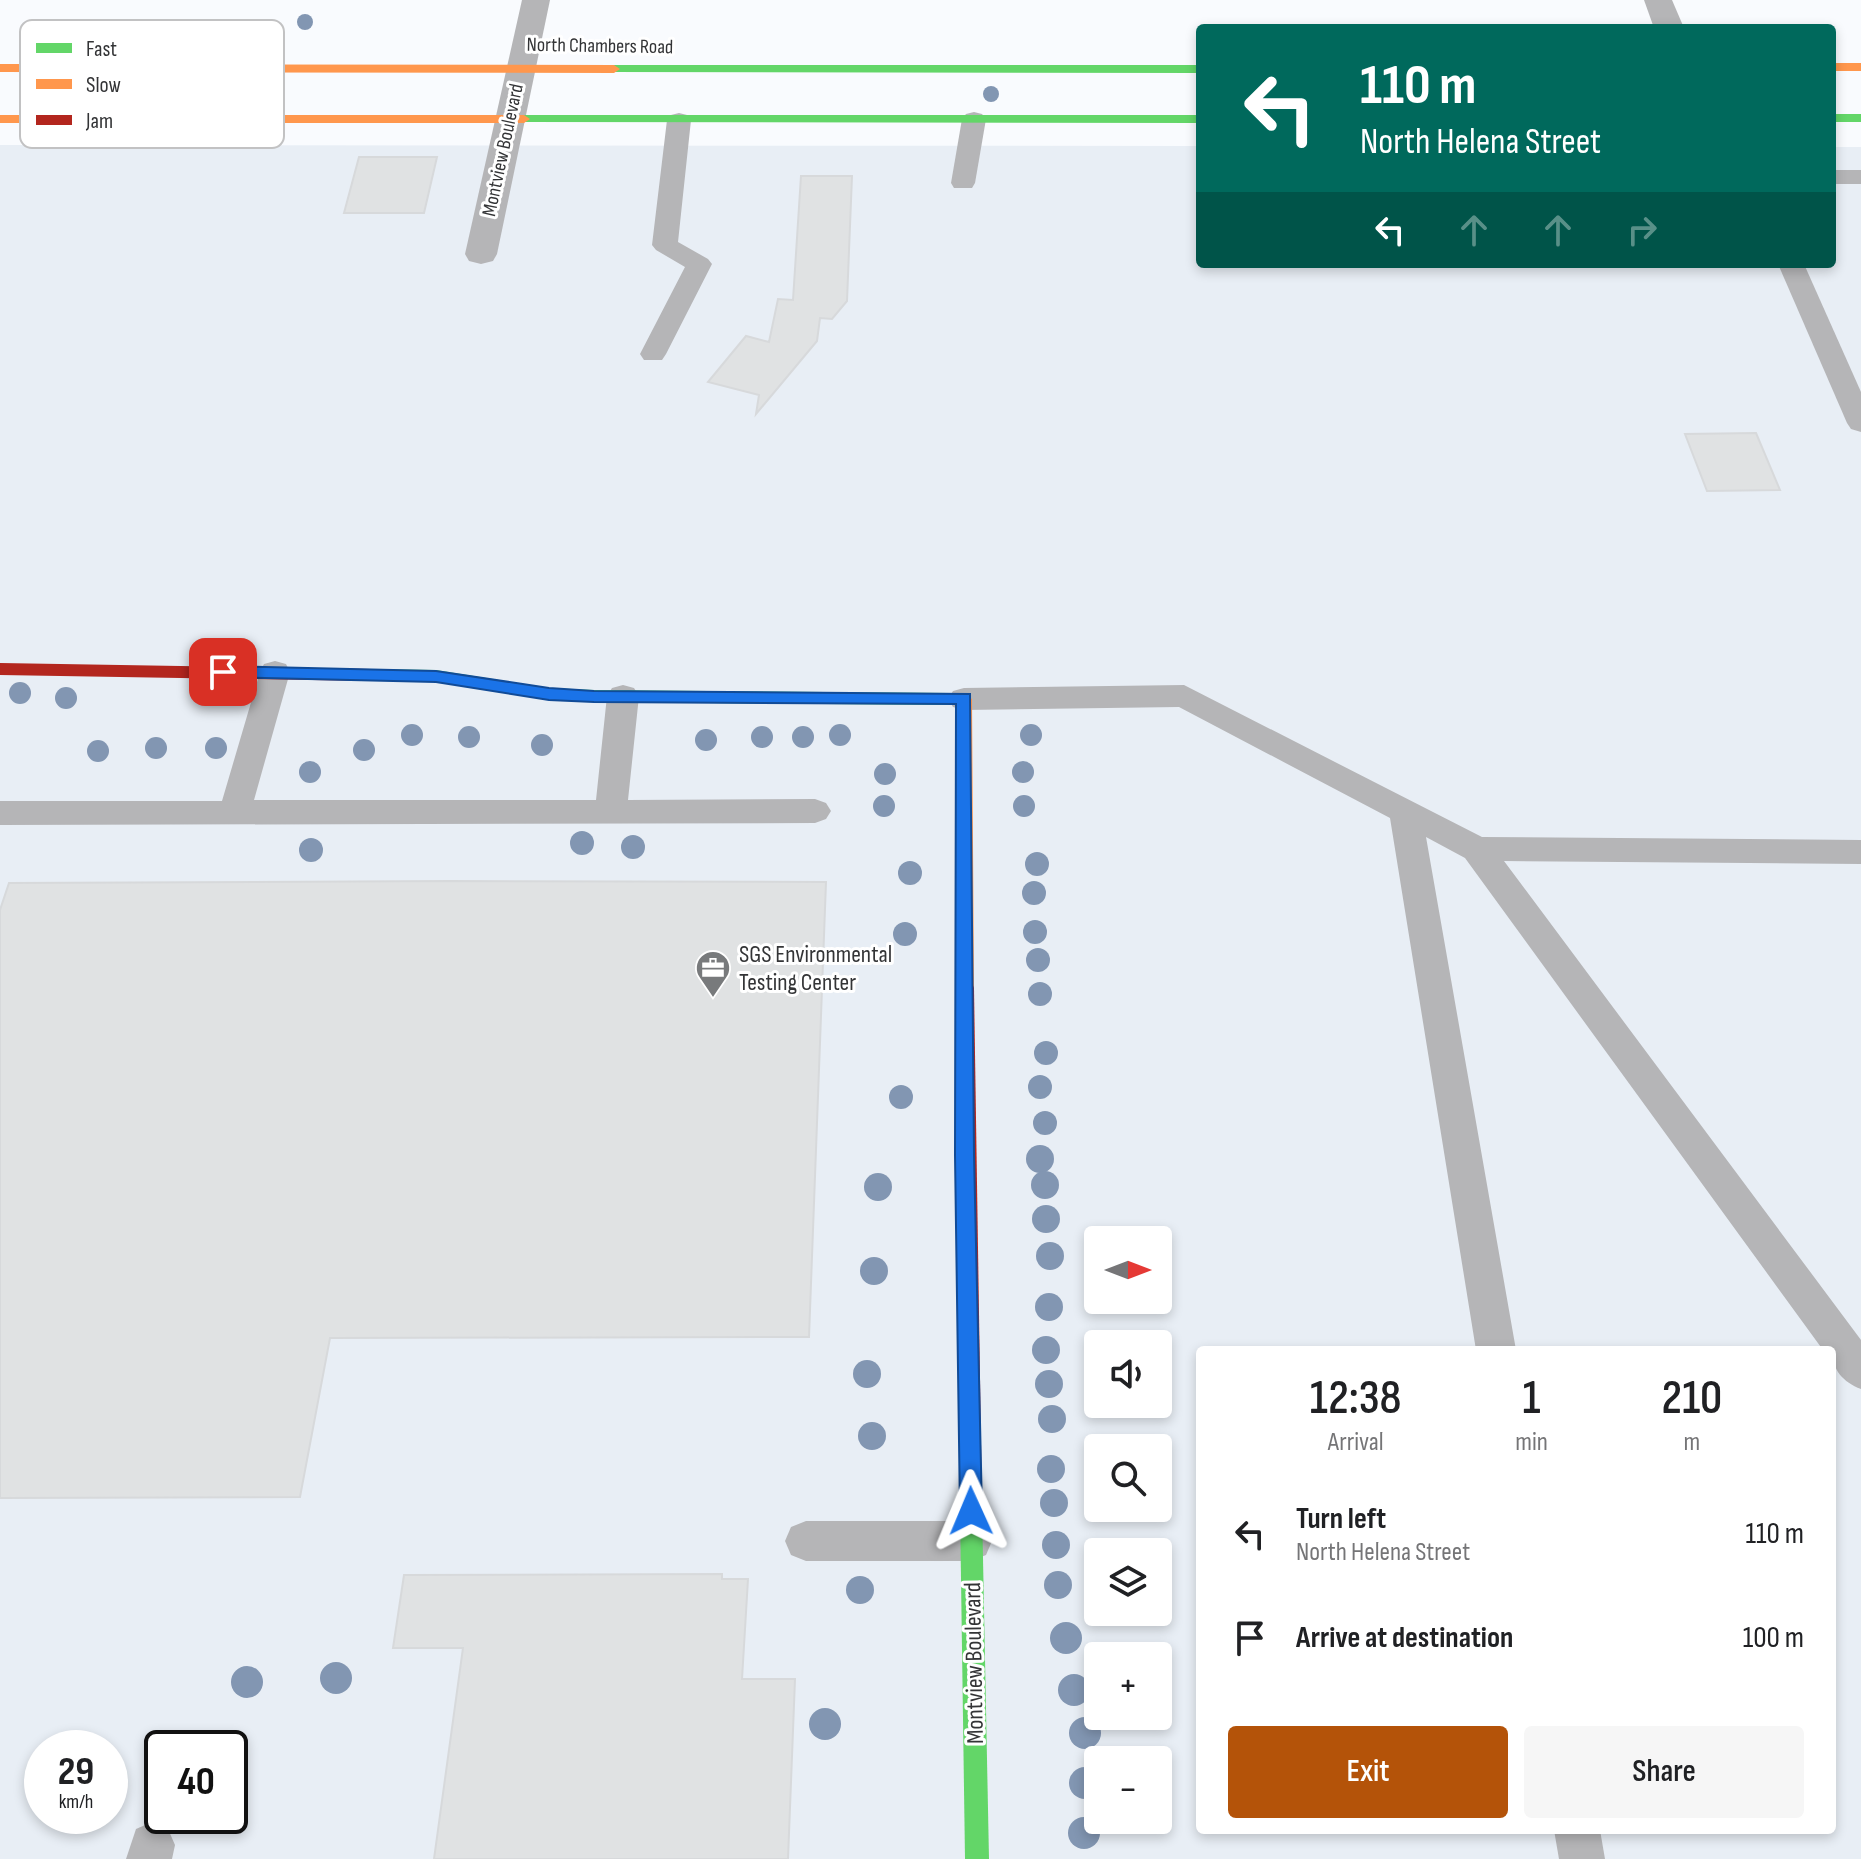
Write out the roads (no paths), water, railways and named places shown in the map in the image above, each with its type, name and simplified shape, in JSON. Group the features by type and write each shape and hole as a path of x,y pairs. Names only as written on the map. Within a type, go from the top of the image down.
{"main road":[{"path":"1836,67 1861,67"},
{"name":"North Chambers Road","path":"284,68 1196,69"},
{"path":"1836,118 1861,118"},
{"path":"0,119 20,119"},
{"path":"284,120 1196,119"},
{"path":"0,669 436,676 549,694 964,699"},
{"name":"Montview Boulevard","path":"964,699 965,1155 977,1859"}],"street":[{"name":"Montview Boulevard","path":"481,254 536,0"},
{"path":"1658,0 1667,24"}],"lane":[{"path":"963,183 974,119"},
{"path":"653,354 699,264 665,245 679,120"},
{"path":"1836,177 1861,177"},
{"path":"1793,268 1861,423"},
{"path":"235,812 275,672"},
{"path":"611,812 623,696"},
{"path":"964,699 1184,696 1477,849 1861,1371"},
{"path":"1405,810 1495,1346"},
{"path":"0,813 815,811"},
{"path":"1477,849 1861,852"},
{"path":"806,1541 971,1541"},
{"path":"1578,1834 1582,1859"}],"place":[{"name":"SGS Environmental Testing Center","path":"713,999"}]}
